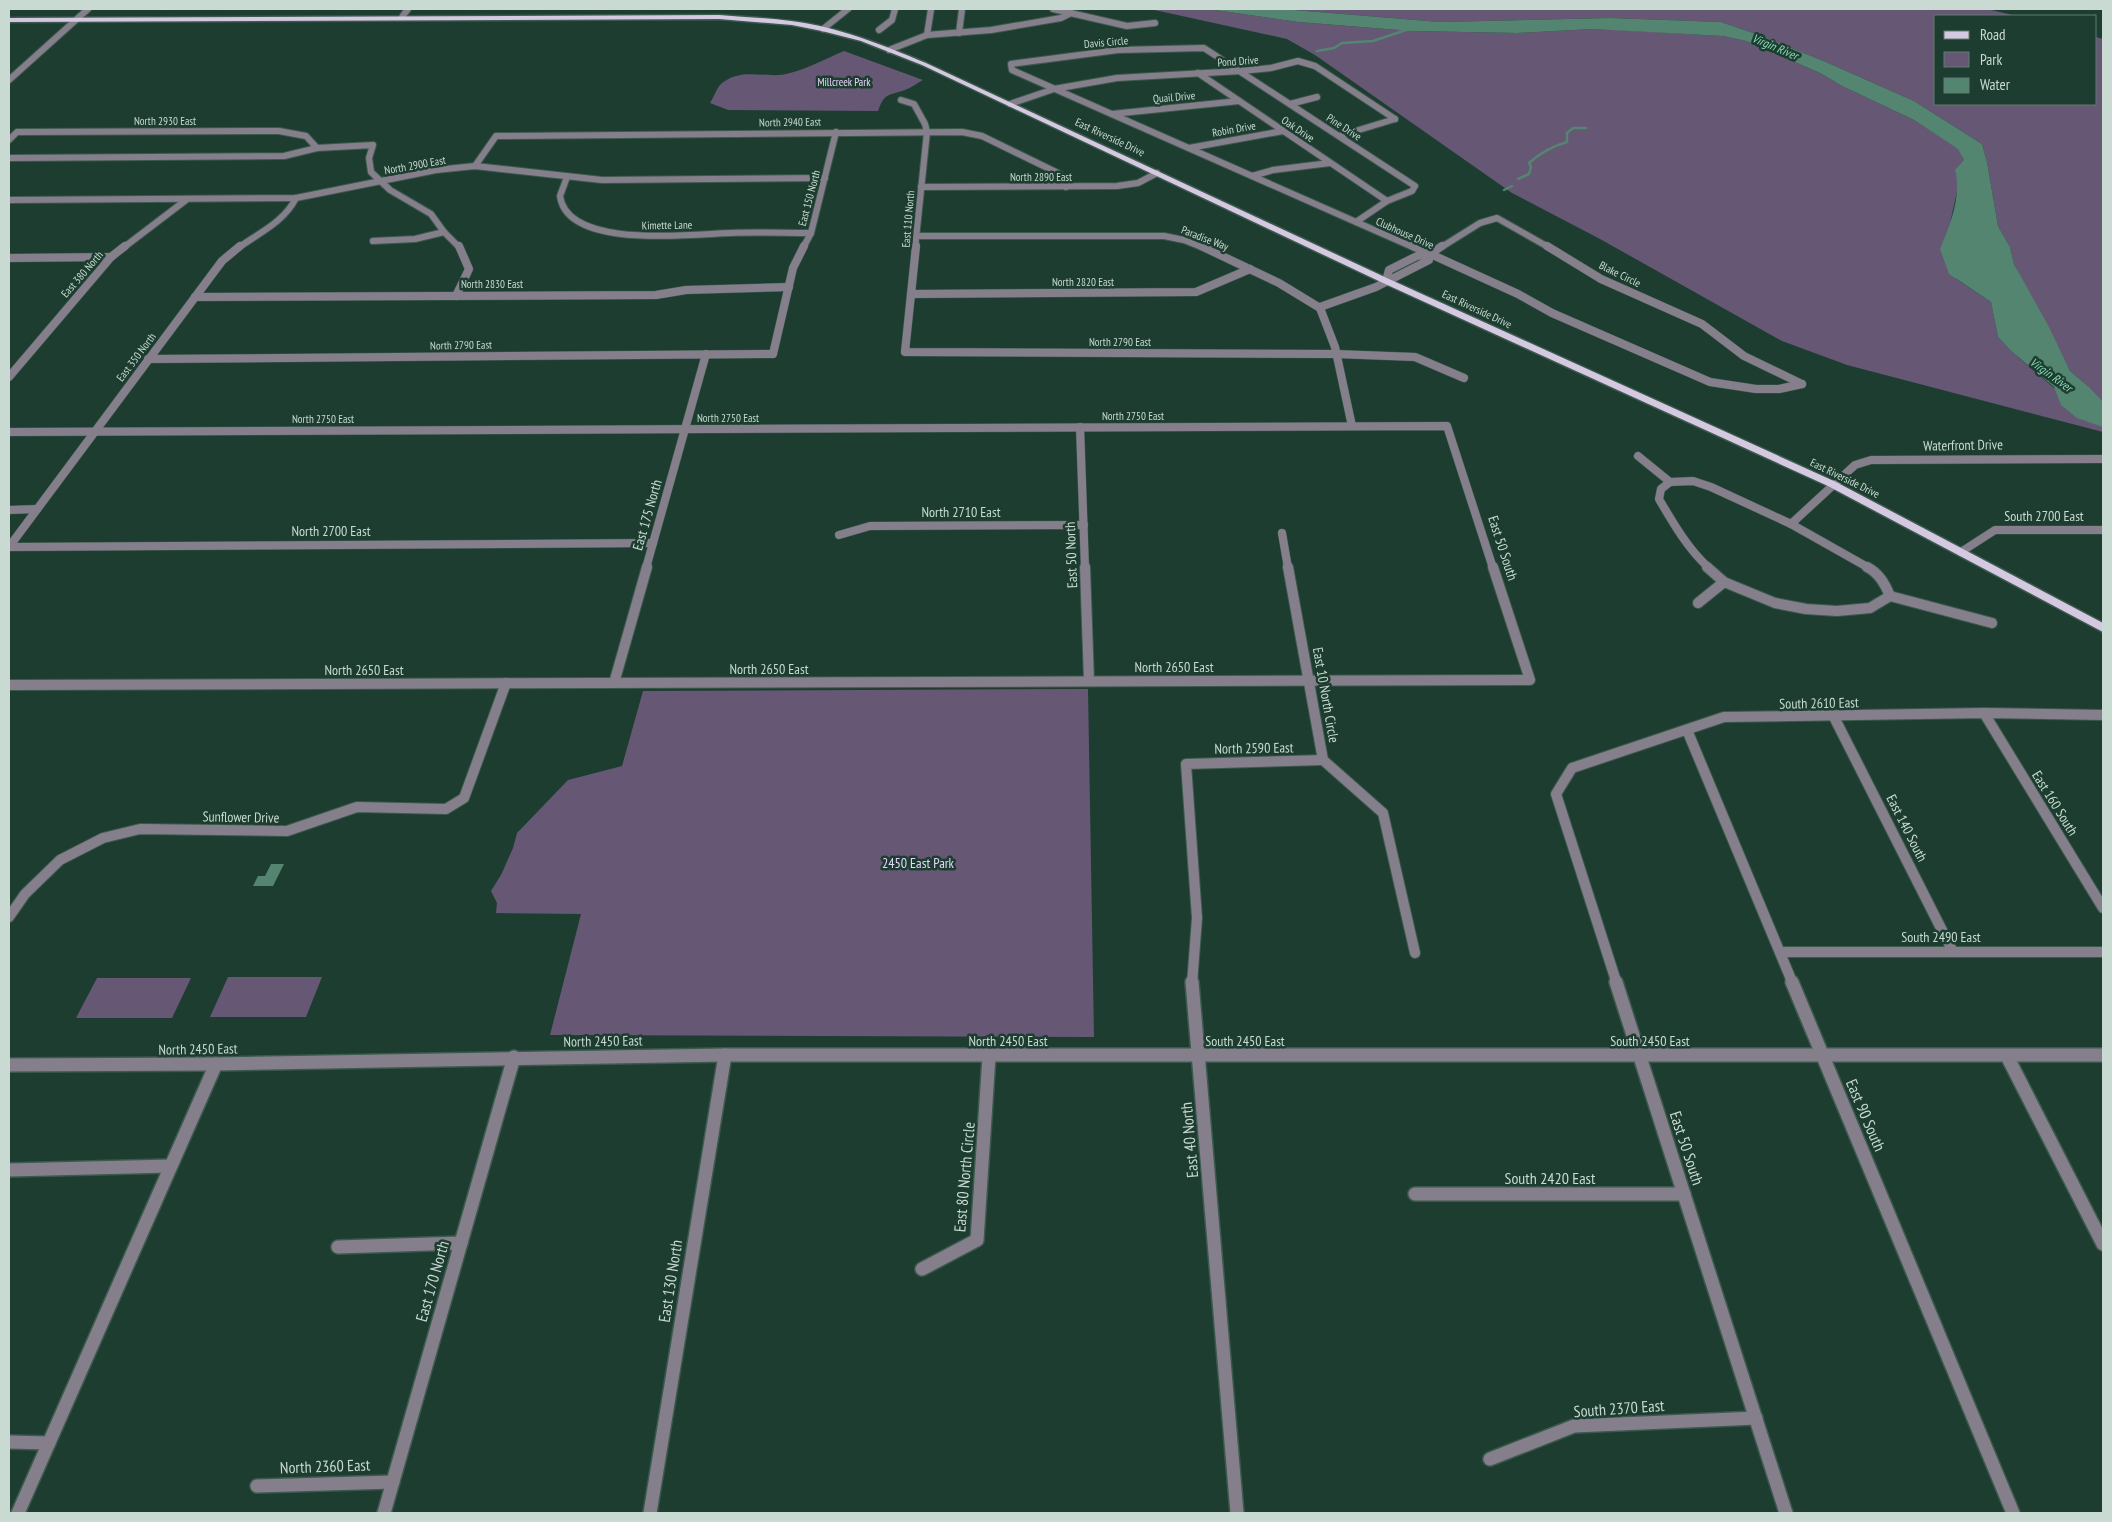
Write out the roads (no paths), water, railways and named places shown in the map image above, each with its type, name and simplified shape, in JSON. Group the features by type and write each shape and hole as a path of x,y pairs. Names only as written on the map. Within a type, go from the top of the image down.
{"main road":[{"name":"East Riverside Drive","path":"9,20 719,17 792,23 863,40 1010,104 1386,281 1832,484 2103,628"}],"street":[{"path":"9,80 88,9"},
{"path":"402,17 408,9"},
{"path":"827,30 848,9"},
{"path":"879,30 892,20 895,9"},
{"path":"927,36 931,9"},
{"path":"959,33 962,9"},
{"path":"1053,9 1127,26 1155,23"},
{"path":"888,50 927,36 1022,26 1061,18 1071,13"},
{"name":"Davis Circle","path":"1011,64 1118,50 1204,48"},
{"name":"Pine Drive","path":"1204,48 1415,186 1412,191 1387,202 1356,222"},
{"name":"Pond Drive","path":"1010,104 1054,89 1117,78 1241,71 1271,68 1298,61 1315,66 1395,119 1339,136"},
{"name":"Clubhouse Drive","path":"1011,64 1012,70 1430,254 1518,294 1552,313 1710,382 1736,389 1785,388 1802,384"},
{"name":"Oak Drive","path":"1198,74 1387,202"},
{"path":"1290,104 1317,97"},
{"path":"901,100 914,104 925,124 927,132"},
{"name":"Quail Drive","path":"1111,114 1239,101"},
{"name":"North 2930 East","path":"9,140 18,132 279,131 306,136 313,141 316,148"},
{"name":"Robin Drive","path":"1189,148 1283,131"},
{"name":"East 150 North","path":"773,354 793,268 811,233 836,132"},
{"name":"East 110 North","path":"905,352 927,132"},
{"name":"North 2940 East","path":"474,166 496,136 962,132 982,136 1060,174 1066,186"},
{"path":"9,158 284,156 316,148 373,145 369,158 371,172 390,190 431,214 444,232 460,247 469,268 456,296"},
{"path":"1252,176 1273,170 1330,163"},
{"name":"North 2900 East","path":"9,200 296,198 380,180 436,170 474,166 602,180 825,178"},
{"name":"North 2890 East","path":"921,187 1117,186 1138,183 1157,173"},
{"name":"Kimette Lane","path":"567,177 561,190 560,199 564,208 585,225 608,232 665,236 811,233"},
{"name":"East 350 North","path":"9,546 222,261 278,220 293,207 296,198"},
{"name":"East 380 North","path":"9,377 111,257 186,200"},
{"name":"Blake Circle","path":"1430,254 1480,222 1497,218 1568,258 1601,280 1702,324 1744,356 1802,384"},
{"path":"372,241 415,240 444,232"},
{"name":"Paradise Way","path":"917,236 1164,236 1186,240 1250,269 1320,307"},
{"path":"1352,426 1336,354 1320,307 1351,298 1386,281 1400,277 1429,260 1430,254 1417,256 1389,270 1386,281"},
{"path":"9,258 111,257"},
{"name":"North 2820 East","path":"911,294 1196,292 1250,269"},
{"name":"North 2830 East","path":"195,297 656,294 686,290 789,287"},
{"name":"North 2790 East","path":"905,352 1336,354 1415,357 1464,378"},
{"name":"East 175 North","path":"614,683 706,354"},
{"name":"North 2790 East","path":"148,360 773,354"},
{"name":"North 2750 East","path":"9,432 1447,426"},
{"name":"East 50 South","path":"1447,426 1530,680"},
{"name":"East 50 North","path":"1080,427 1089,681"},
{"path":"1638,456 1670,482"},
{"name":"Waterfront Drive","path":"1790,524 1855,465 1870,460 2103,459"},
{"path":"1890,596 1884,583 1873,570 1790,524 1711,487 1693,481 1670,482 1661,489 1659,499 1699,559 1724,582 1775,603 1806,609 1837,611 1870,608 1890,596 1992,623"},
{"path":"9,510 37,509"},
{"name":"North 2710 East","path":"839,535 870,526 1084,525"},
{"name":"South 2700 East","path":"1961,552 1995,530 2103,530"},
{"name":"East 10 North Circle","path":"1282,533 1323,760 1382,813 1416,953"},
{"name":"North 2700 East","path":"9,546 653,543"},
{"path":"1698,603 1724,582"},
{"name":"North 2650 East","path":"9,685 1530,680"},
{"name":"Sunflower Drive","path":"9,916 25,894 60,860 103,838 140,829 287,831 357,807 446,809 464,798 506,683"},
{"name":"South 2610 East","path":"1556,794 1572,768 1724,717 1834,717 1984,713 2103,715"},
{"name":"East 160 South","path":"1984,713 2103,908"},
{"name":"East 140 South","path":"1834,717 1952,952"},
{"name":"East 90 South","path":"1687,730 2013,1513"},
{"name":"North 2590 East","path":"1186,764 1323,760"},
{"name":"East 40 North","path":"1186,764 1197,918 1192,985 1237,1513"},
{"name":"East 50 South","path":"1556,794 1786,1513"},
{"name":"South 2490 East","path":"1780,952 2103,952"},
{"name":"North 2450 East","path":"9,1065 216,1064 514,1057 725,1055 1198,1056"},
{"name":"East 130 North","path":"650,1513 725,1055"},
{"name":"South 2450 East","path":"1198,1056 2103,1055"},
{"name":"East 80 North Circle","path":"922,1269 976,1240 989,1056"},
{"path":"2007,1056 2103,1244"},
{"name":"East 170 North","path":"384,1513 514,1057"},
{"path":"18,1513 216,1064"},
{"path":"9,1170 170,1166"},
{"name":"South 2420 East","path":"1415,1194 1684,1194"},
{"path":"338,1247 461,1243"},
{"name":"South 2370 East","path":"1490,1459 1574,1426 1756,1418"},
{"path":"9,1442 49,1443"},
{"name":"North 2360 East","path":"257,1486 393,1482"}],"water":[{"name":"Virgin River","path":"1208,9 1282,9 1440,22 1611,18 1721,22 1762,36 1826,62 1914,101 1982,144 1998,226 2010,247 2014,264 2049,327 2070,371 2103,402 2103,427 2077,418 2061,405 2054,387 2011,351 1998,337 1991,302 1949,274 1940,249 1956,200 1957,180 1955,170 1964,160 1958,149 1914,120 1842,86 1820,73 1746,41 1723,36 1592,29 1517,33 1411,31 1298,22"},
{"path":"271,864 284,864 273,886 253,886 258,876 265,876"}],"waterway":[{"path":"1317,51 1334,48 1342,43 1373,41 1409,29"},
{"path":"1518,179 1529,174 1531,167 1529,163 1538,156 1567,142 1567,133 1573,128 1586,128"},
{"path":"1504,190 1512,186"}],"park label":[{"name":"Millcreek Park","path":"844,82"},
{"name":"2450 East Park","path":"918,863"}]}
